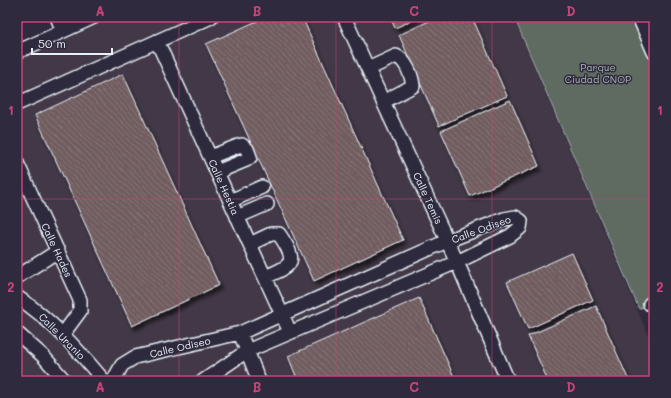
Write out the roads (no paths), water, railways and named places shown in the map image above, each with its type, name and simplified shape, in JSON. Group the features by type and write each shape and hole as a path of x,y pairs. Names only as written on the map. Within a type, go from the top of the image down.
{"street":[{"path":"57,17 63,31"},
{"path":"17,52 94,17"},
{"path":"17,104 210,17"},
{"name":"Calle Temis","path":"344,17 457,262 508,381"},
{"path":"639,17 654,52"},
{"name":"Calle Hestia","path":"157,41 290,332"},
{"path":"368,69 396,56 404,62 413,81 413,86 408,90 383,102"},
{"path":"210,157 242,145 247,149 250,157 217,172"},
{"name":"Calle Hades","path":"17,163 82,306 76,318 63,334"},
{"path":"230,201 262,187"},
{"path":"237,217 267,204"},
{"name":"Calle Odiseo","path":"113,381 122,365 135,357 240,333 447,241 504,218 515,216 521,220 520,228 510,236 457,262 247,351 203,381"},
{"path":"250,244 271,234 279,234 291,258 291,263 286,268 265,277"},
{"path":"17,277 58,251"},
{"name":"Calle Uranio","path":"17,297 32,307 63,334 104,381"},
{"path":"17,333 43,356 64,381"},
{"path":"240,333 259,381"}],"park label":[{"name":"Parque Ciudad CNOP","path":"598,72"}]}
